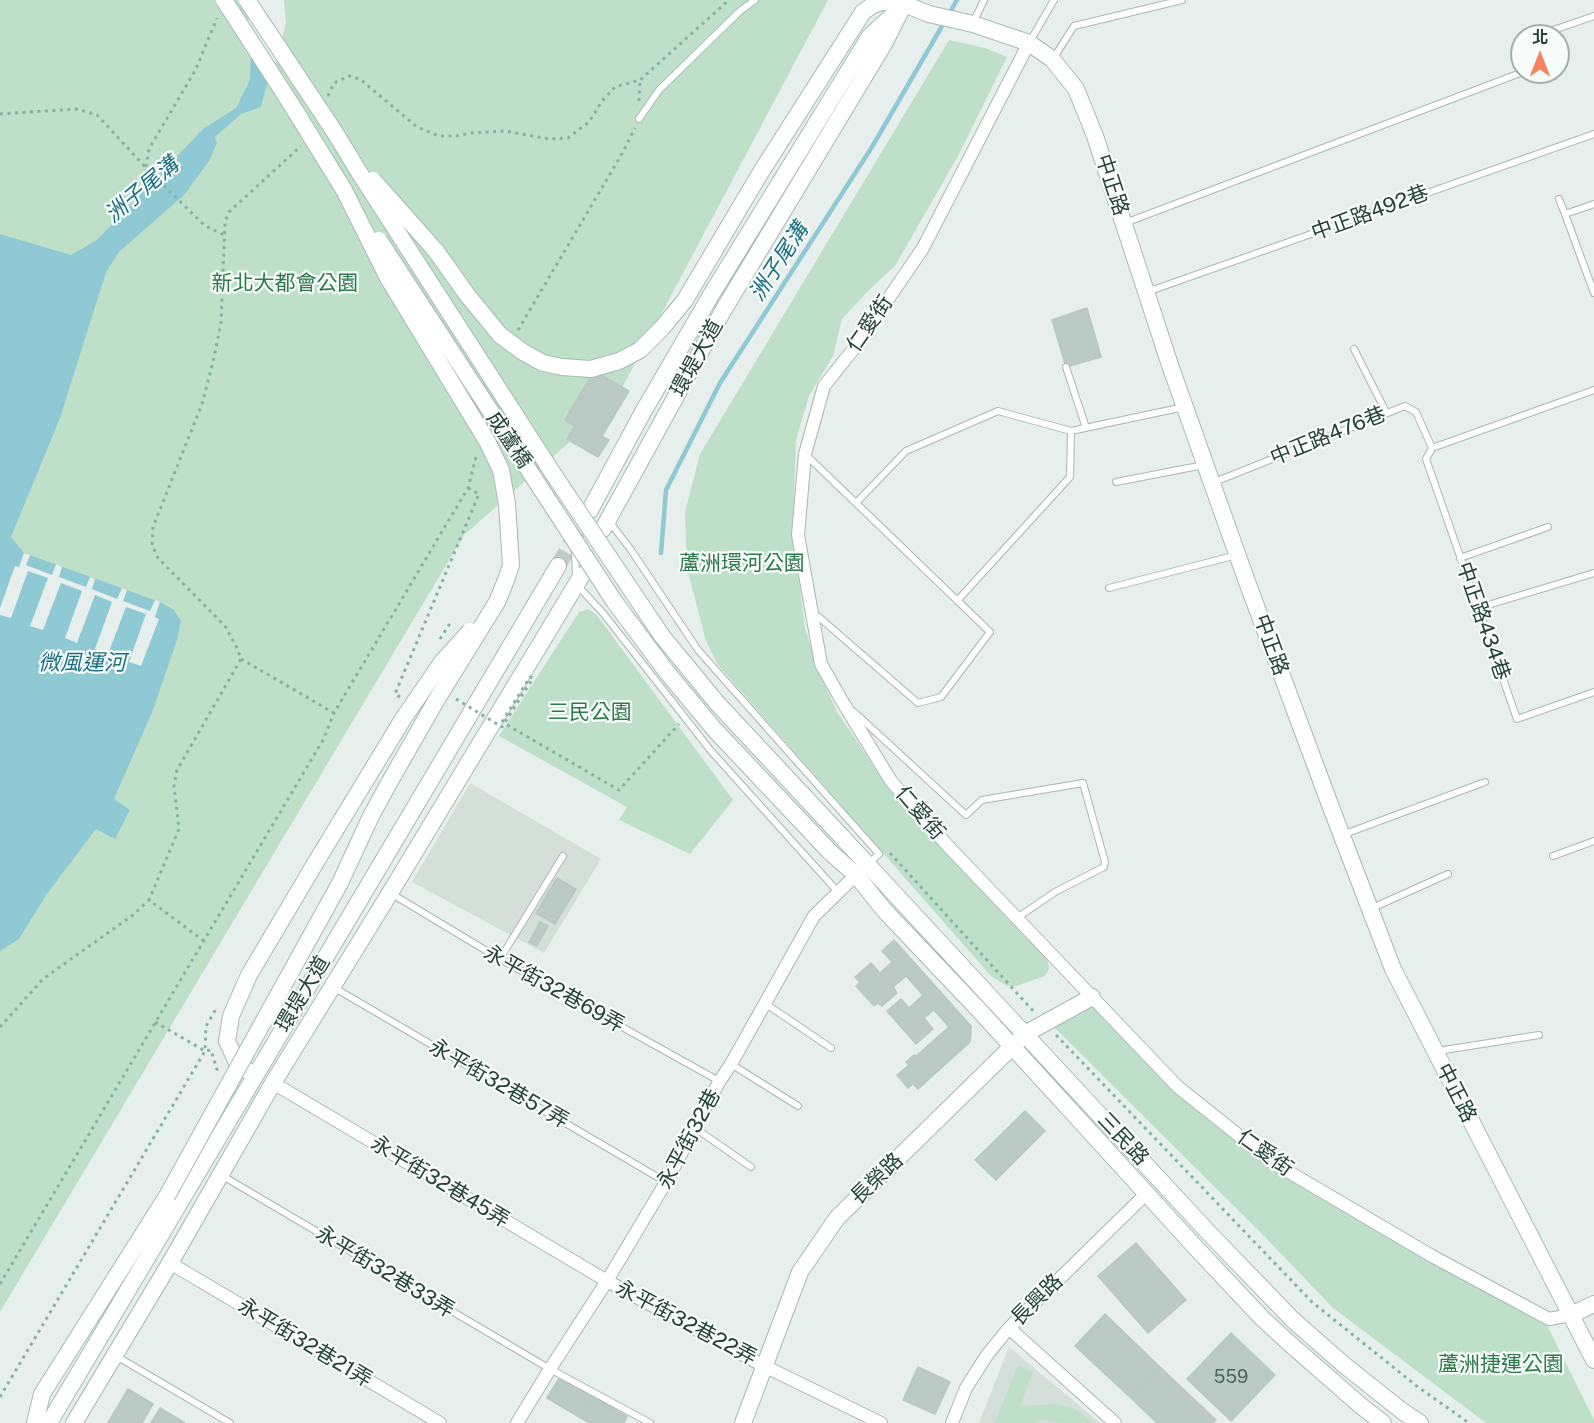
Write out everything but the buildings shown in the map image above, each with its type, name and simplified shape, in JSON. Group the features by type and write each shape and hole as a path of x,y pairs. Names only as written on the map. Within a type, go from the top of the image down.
{"main road":[{"name":"成蘆橋","path":"247,0 334,131 374,197 554,475 662,636 717,703 842,837"},
{"path":"334,131 374,181 436,251 468,296 500,335 543,363 591,369 619,361 640,350 662,328 685,300 761,172 863,12 881,2 905,1"},
{"name":"中正路","path":"905,1 929,14 973,24 1029,43 1052,59 1076,89 1095,136 1237,555 1393,969 1594,1360"},
{"name":"環堤大道","path":"590,510 643,411 705,305 870,36 905,1"},
{"name":"環堤大道","path":"605,524 724,309 885,42 905,1"},
{"name":"成蘆橋","path":"221,7 294,109 614,601 666,671 714,729 830,852"},
{"path":"35,1423 42,1394 167,1196 339,883 389,783 496,602 511,564 507,504 501,470 487,441 388,278 344,190 294,109"},
{"name":"環堤大道","path":"49,1423 558,566"},
{"name":"環堤大道","path":"75,1423 273,1083 579,580"},
{"path":"273,1083 255,1076 238,1065 227,1041 231,1016 249,975 403,718 442,662 496,602"},
{"name":"三民路","path":"842,837 884,910 1146,1194 1269,1324 1383,1423"},
{"name":"三民路","path":"830,852 862,869 1025,1034 1293,1320 1343,1364 1420,1423"},
{"name":"長榮路","path":"743,1423 800,1272 837,1218 1025,1034 1092,997"},
{"name":"仁愛街","path":"1571,1316 1594,1304"}],"street":[{"name":"仁愛街","path":"1029,43 923,248 856,346 824,386 805,454 798,535 821,664 891,781 947,845 1178,1087 1272,1162 1432,1256 1549,1319 1571,1316"},
{"name":"永平街32巷","path":"519,1422 666,1182 719,1082 766,1004 814,916 862,869"},
{"name":"永平街32巷45弄","path":"273,1083 607,1281"},
{"name":"長興路","path":"952,1423 966,1388 987,1355 1009,1328 1146,1194"},
{"name":"永平街32巷21弄","path":"170,1263 440,1423"},
{"name":"永平街32巷22弄","path":"607,1281 764,1366 881,1423"},
{"path":"1009,1328 1115,1423"}],"lane":[{"path":"639,119 659,90 755,0"},
{"path":"973,24 984,0"},
{"path":"1029,43 1054,0"},
{"path":"1052,59 1074,26 1182,0"},
{"path":"1570,24 1594,16"},
{"path":"1125,223 1510,77"},
{"name":"中正路492巷","path":"1147,292 1594,134"},
{"path":"1559,200 1594,293"},
{"path":"1565,214 1594,204"},
{"path":"1354,350 1386,412"},
{"path":"1066,367 1086,428"},
{"path":"1432,448 1594,390"},
{"name":"中正路476巷","path":"1212,484 1405,406 1416,412 1432,448"},
{"path":"856,503 906,451 998,411 1071,431 1185,407"},
{"path":"957,601 1070,477 1071,431"},
{"name":"中正路434巷","path":"1432,448 1425,459 1517,719 1594,692"},
{"path":"805,454 990,632 940,697 918,703 812,612"},
{"path":"1116,482 1205,465"},
{"path":"586,529 605,524 631,550 698,650 879,854 862,869"},
{"path":"1460,558 1548,527"},
{"path":"575,534 579,580 603,613 711,751 838,892"},
{"path":"1109,588 1237,555"},
{"path":"1478,608 1594,573"},
{"path":"842,701 966,815 982,800 1083,783 1105,862 1104,867 1055,892 1017,918"},
{"path":"1342,836 1485,782"},
{"path":"1552,856 1594,841"},
{"path":"500,959 562,856"},
{"path":"1370,910 1448,874"},
{"name":"永平街32巷69弄","path":"390,893 500,959 719,1082"},
{"name":"永平街32巷57弄","path":"333,986 666,1182"},
{"path":"766,1004 831,1048"},
{"path":"1435,1052 1539,1035"},
{"path":"731,1064 798,1106"},
{"path":"695,1128 752,1167"},
{"name":"永平街32巷33弄","path":"221,1174 550,1369 650,1423"},
{"path":"115,1355 230,1423"}],"path":[{"path":"326,101 334,82 349,76 360,80 417,127 439,136 505,131 549,139 568,138 589,122 602,101 615,87 640,80 729,0"},
{"path":"146,167 149,149 196,69 221,7"},
{"path":"0,114 77,109 97,115 186,208 204,225 224,235"},
{"path":"516,334 622,153 639,119"},
{"path":"301,146 229,212 225,222 221,323 213,362 202,404 153,527 152,545 158,558 225,626 241,659 334,713"},
{"path":"0,1284 323,740 334,713 468,488 476,458 474,447"},
{"path":"403,699 395,694 479,494 468,488"},
{"path":"0,1027 43,979 133,915 149,900 178,829 174,786 177,770 241,659"},
{"path":"456,699 502,728 533,678 530,677 502,722"},
{"path":"149,900 204,941"},
{"path":"155,1023 205,1051 211,1050 218,1072"},
{"path":"0,1397 205,1051 206,1043"}],"shaded area":[{"path":"470,783 601,859 544,953 412,882"},
{"path":"1009,1347 1100,1423 979,1423"}],"green space":[{"name":"新北大都會公園","path":"0,0 828,0 614,403 464,535 0,1312"},
{"name":"蘆洲環河公園","path":"949,40 985,48 1007,57 958,156 895,266 842,319 833,356 809,396 796,440 793,531 805,628 820,674 837,712 885,783 1044,955 1049,969 1045,976 1016,986 1007,986 991,976 718,665 706,641 687,568 685,512 700,454"},
{"name":"三民公園","path":"588,609 596,614 733,800 690,854 619,820 627,807 499,736 579,612"},
{"name":"蘆洲捷運公園","path":"1092,997 1266,1165 1548,1327 1594,1423 1486,1423 1333,1308 1048,1021"},
{"path":"1018,1365 1033,1372 1020,1406 1058,1404 1073,1408 1093,1423 1061,1423 1042,1420 1033,1423 995,1423"}],"water":[{"name":"微風運河","path":"252,0 283,23 261,107 241,114 215,137 217,143 209,161 185,194 119,252 106,272 60,418 11,537 24,553 160,602 174,610 181,621 177,640 153,710 114,799 130,810 115,839 96,829 46,895 19,939 0,951 0,234 71,255 97,240 203,129 236,108 250,80"}],"pier":[{"path":"249,0 284,0 286,23 272,78 248,43"},
{"path":"24,553 30,555 26,565 52,575 56,564 62,567 59,577 86,587 90,577 95,579 92,589 117,599 122,588 127,590 123,601 150,611 155,600 160,602 155,617 159,619 141,666 129,662 146,614 126,607 108,654 95,649 112,602 95,595 77,643 65,638 82,591 61,583 43,630 30,626 48,578 28,571 11,618 0,615 0,608 15,566 19,567"}],"waterway":[{"name":"洲子尾溝","path":"949,14 957,0"},
{"name":"洲子尾溝","path":"661,553 666,490 720,383 872,147 945,21"}],"tunnel":[{"path":"558,566 590,510"}]}
